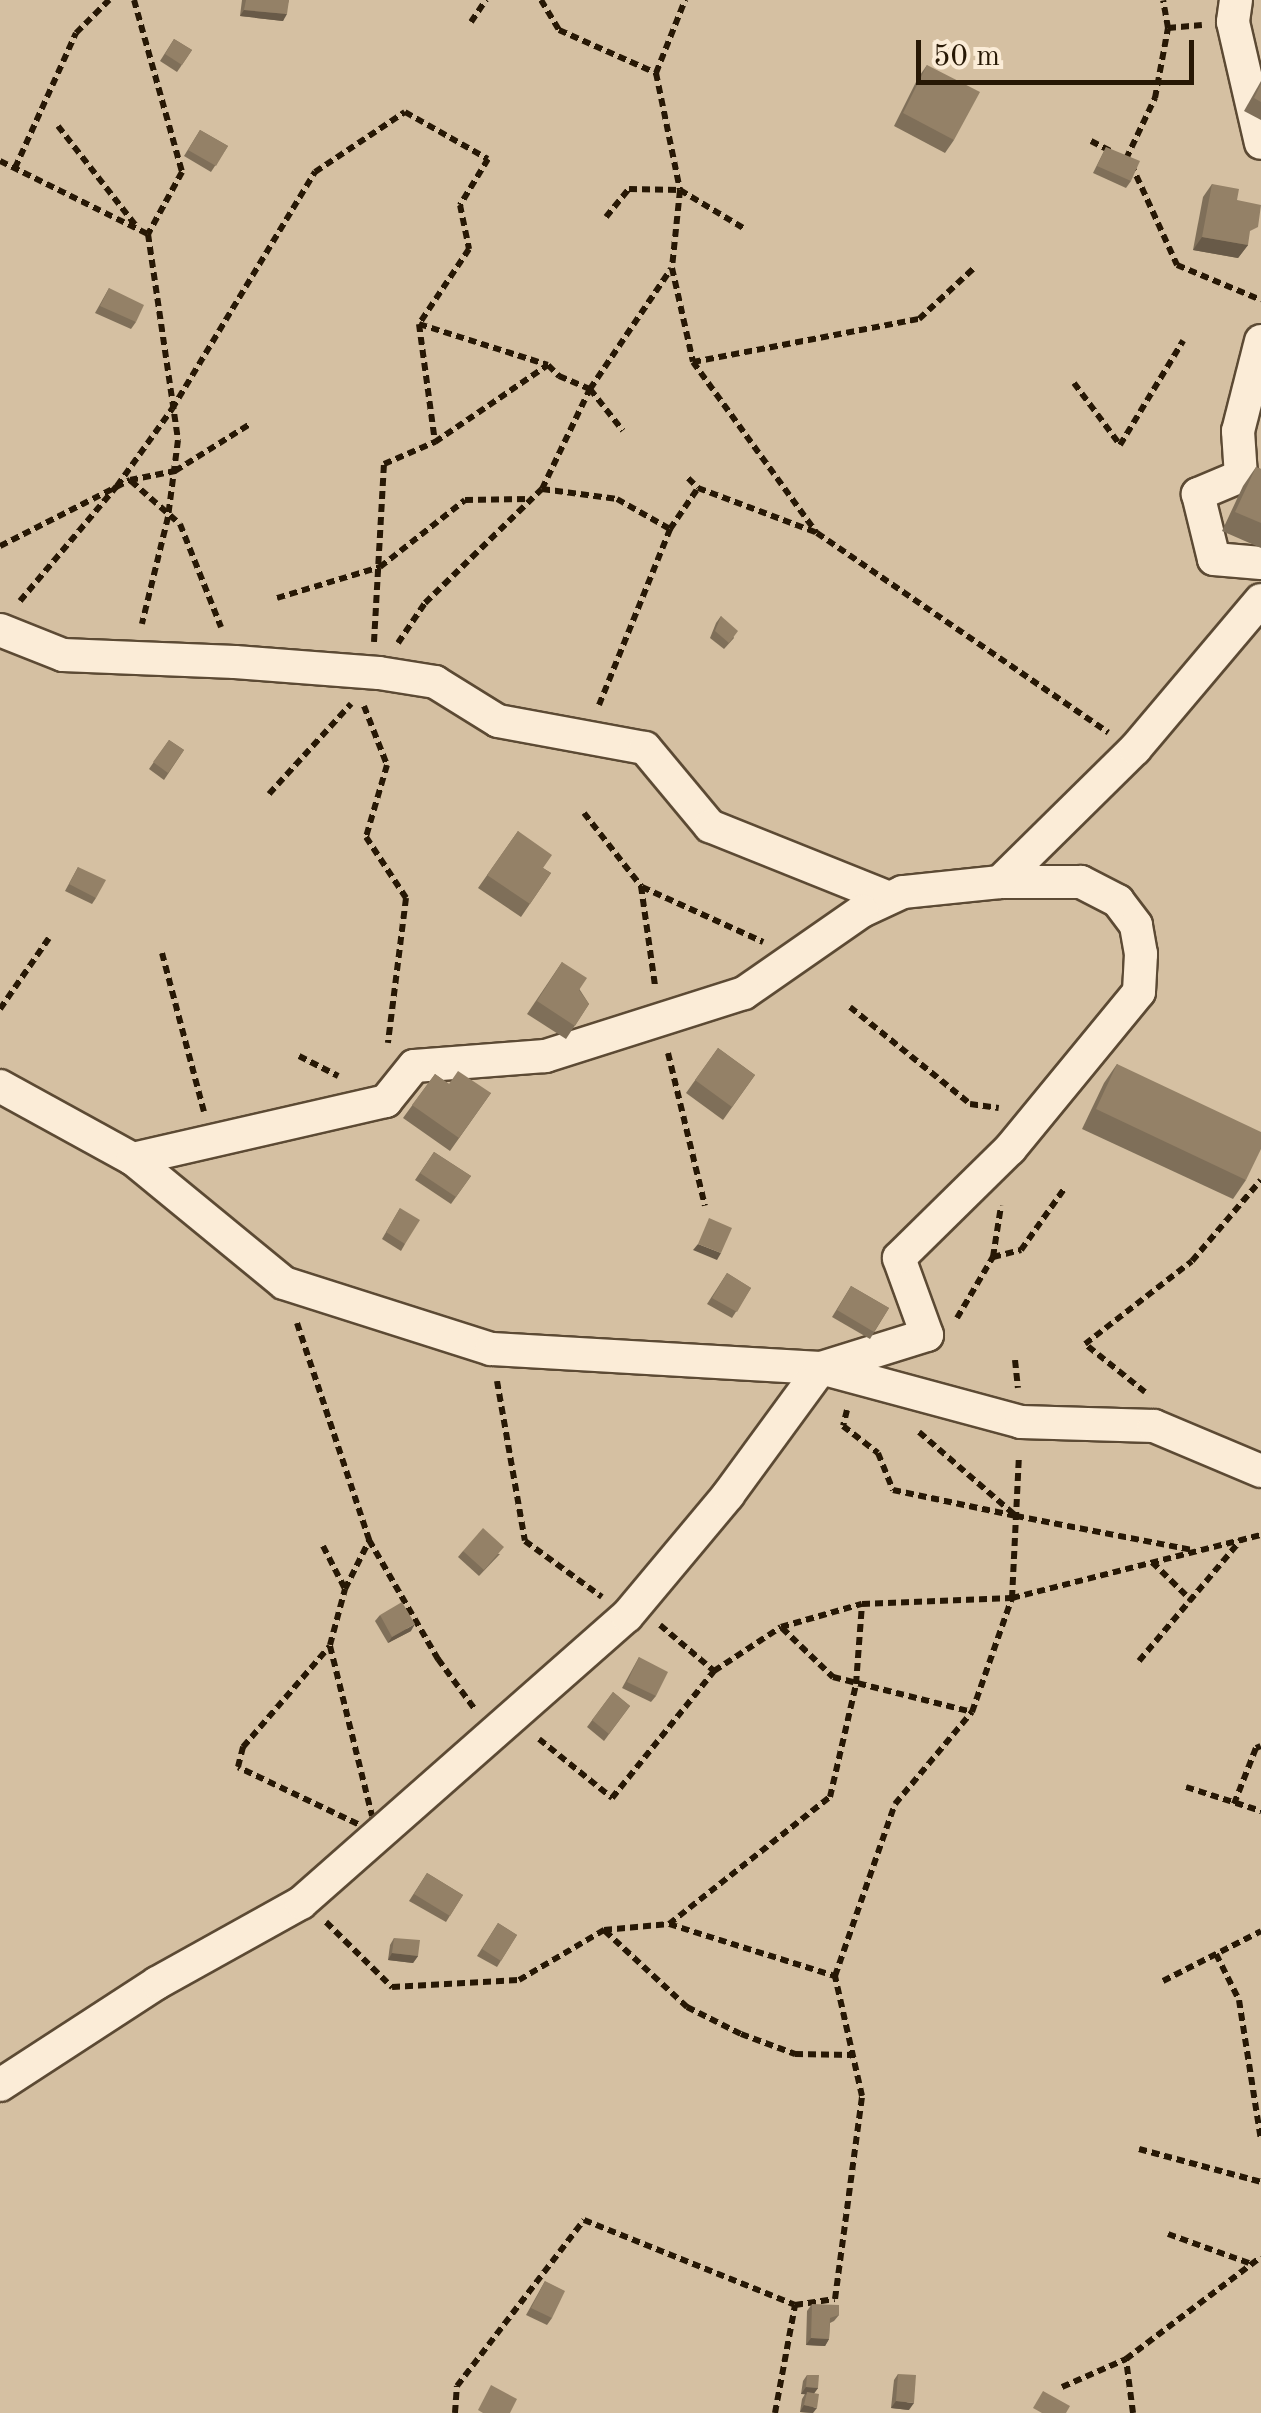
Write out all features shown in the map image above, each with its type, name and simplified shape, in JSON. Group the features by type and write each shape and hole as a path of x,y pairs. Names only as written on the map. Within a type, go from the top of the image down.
{"street":[{"path":"1236,0 1234,22 1261,143"},
{"path":"1261,341 1238,430 1242,476 1198,494 1214,559 1261,563"},
{"path":"1000,882 1135,749 1261,600"},
{"path":"6,621 44,651 134,660 236,662 378,672 434,682 498,721 645,748 710,826 728,837 888,897"},
{"path":"0,2085 157,1983 301,1904 632,1610 728,1496 821,1368 927,1335 899,1258 1010,1149 1139,992 1136,924 1118,901 1081,882 1000,882 888,897 744,993 545,1056 414,1066 386,1101 133,1159"},
{"path":"0,1086 133,1159 284,1284 491,1348 821,1368 1021,1422 1154,1426 1261,1471"}],"path":[{"path":"15,168 76,33 109,0"},
{"path":"134,0 182,172 148,234 178,440 168,517 134,660"},
{"path":"471,22 486,0"},
{"path":"541,0 559,30 656,74"},
{"path":"685,0 656,74 680,190 672,268 693,362 817,532"},
{"path":"1126,159 1155,98 1168,28 1163,0"},
{"path":"6,621 117,486 172,409 315,172 405,112 488,159 460,205 469,249 418,324 434,442"},
{"path":"58,126 138,228"},
{"path":"1092,141 1135,168 1177,265 1261,300"},
{"path":"0,161 148,234"},
{"path":"606,217 629,189 680,190 746,229"},
{"path":"378,672 425,603 542,490 590,389 672,268"},
{"path":"693,362 919,319 974,268"},
{"path":"418,324 548,365 559,376 590,389 623,430"},
{"path":"1074,383 1120,445 1183,342"},
{"path":"378,672 373,649 384,464 434,442 548,365"},
{"path":"0,546 130,480 175,471 250,424"},
{"path":"688,478 698,488 817,532 1032,684 1135,749"},
{"path":"130,480 180,524 236,662"},
{"path":"582,736 670,529 698,488"},
{"path":"542,490 617,499 670,529"},
{"path":"276,598 380,567 465,500 534,499"},
{"path":"269,794 360,695 387,766 366,837 406,898 388,1046 414,1066"},
{"path":"641,886 794,957"},
{"path":"0,1009 48,938"},
{"path":"162,954 213,1143"},
{"path":"850,1007 970,1104 1038,1114"},
{"path":"1085,1344 1192,1261 1261,1180"},
{"path":"993,1257 1021,1250 1064,1189"},
{"path":"954,1327 993,1257 1002,1203"},
{"path":"491,1348 525,1542 632,1610 714,1671"},
{"path":"455,2413 457,2386 584,2220 795,2305 835,2299 862,2096 835,1976 896,1804 972,1712 1012,1598 1021,1422 1015,1360"},
{"path":"856,1378 843,1426 878,1453 893,1490 1193,1551"},
{"path":"914,1428 1016,1516"},
{"path":"1139,1661 1242,1538"},
{"path":"369,1540 346,1589 330,1646 243,1747 238,1767 381,1835"},
{"path":"323,1546 346,1589"},
{"path":"1152,1562 1192,1601"},
{"path":"669,1924 830,1797 856,1684 862,1604"},
{"path":"781,1628 833,1677 972,1712"},
{"path":"330,1646 381,1835"},
{"path":"1258,1747 1261,1757"},
{"path":"1234,1804 1258,1747"},
{"path":"1186,1787 1261,1811"},
{"path":"301,1904 392,1987 519,1980 604,1930 669,1924 835,1976"},
{"path":"604,1930 687,2006 741,2034 795,2054 852,2054"},
{"path":"1163,1982 1261,1931"},
{"path":"1216,1954 1239,2000 1261,2140"},
{"path":"1140,2148 1261,2182"},
{"path":"1168,2234 1249,2263"},
{"path":"1062,2387 1126,2359 1261,2257"},
{"path":"775,2413 795,2305"},
{"path":"1126,2359 1133,2413"}],"shaded area":[{"path":"0,0 1261,0 1261,2413 0,2413"}],"building":[{"path":"246,0 289,0 287,14 244,10"},
{"path":"174,39 192,50 182,65 165,54"},
{"path":"927,65 980,92 954,140 903,113"},
{"path":"1261,84 1261,102 1254,98"},
{"path":"200,130 228,146 216,166 188,150"},
{"path":"1106,147 1140,161 1131,181 1097,166"},
{"path":"1212,184 1239,189 1237,200 1261,205 1258,227 1250,231 1248,245 1202,237"},
{"path":"109,288 144,305 136,322 100,306"},
{"path":"1256,467 1261,469 1261,523 1235,512"},
{"path":"721,616 738,631 729,643 715,631"},
{"path":"169,740 184,750 168,773 153,762"},
{"path":"518,831 552,855 543,868 551,873 530,904 487,875"},
{"path":"78,867 106,880 96,898 69,884"},
{"path":"562,962 587,978 579,990 589,1004 575,1026 537,1001"},
{"path":"718,1048 755,1075 732,1107 695,1080"},
{"path":"1117,1064 1261,1132 1261,1149 1246,1180 1096,1109"},
{"path":"458,1071 491,1093 459,1138 412,1105 435,1074 449,1084"},
{"path":"434,1152 471,1176 456,1197 420,1173"},
{"path":"400,1208 420,1220 405,1244 386,1232"},
{"path":"709,1218 732,1228 721,1253 698,1244"},
{"path":"727,1273 751,1288 737,1312 712,1298"},
{"path":"851,1286 889,1308 874,1332 837,1310"},
{"path":"483,1528 504,1547 484,1570 463,1551"},
{"path":"402,1602 415,1624 392,1637 380,1615"},
{"path":"639,1657 668,1672 656,1696 627,1682"},
{"path":"613,1692 630,1706 609,1734 592,1720"},
{"path":"427,1873 463,1895 450,1916 414,1894"},
{"path":"498,1923 517,1935 501,1961 482,1949"},
{"path":"394,1938 420,1940 418,1956 392,1953"},
{"path":"545,2281 565,2291 552,2318 531,2308"},
{"path":"812,2304 839,2305 839,2315 830,2318 829,2339 811,2338"},
{"path":"898,2374 916,2375 914,2403 896,2401"},
{"path":"807,2375 819,2375 818,2388 806,2387"},
{"path":"491,2385 517,2399 510,2413 478,2410"},
{"path":"1043,2391 1070,2406 1066,2413 1042,2413 1033,2408"},
{"path":"807,2392 819,2394 817,2408 804,2405"}]}
